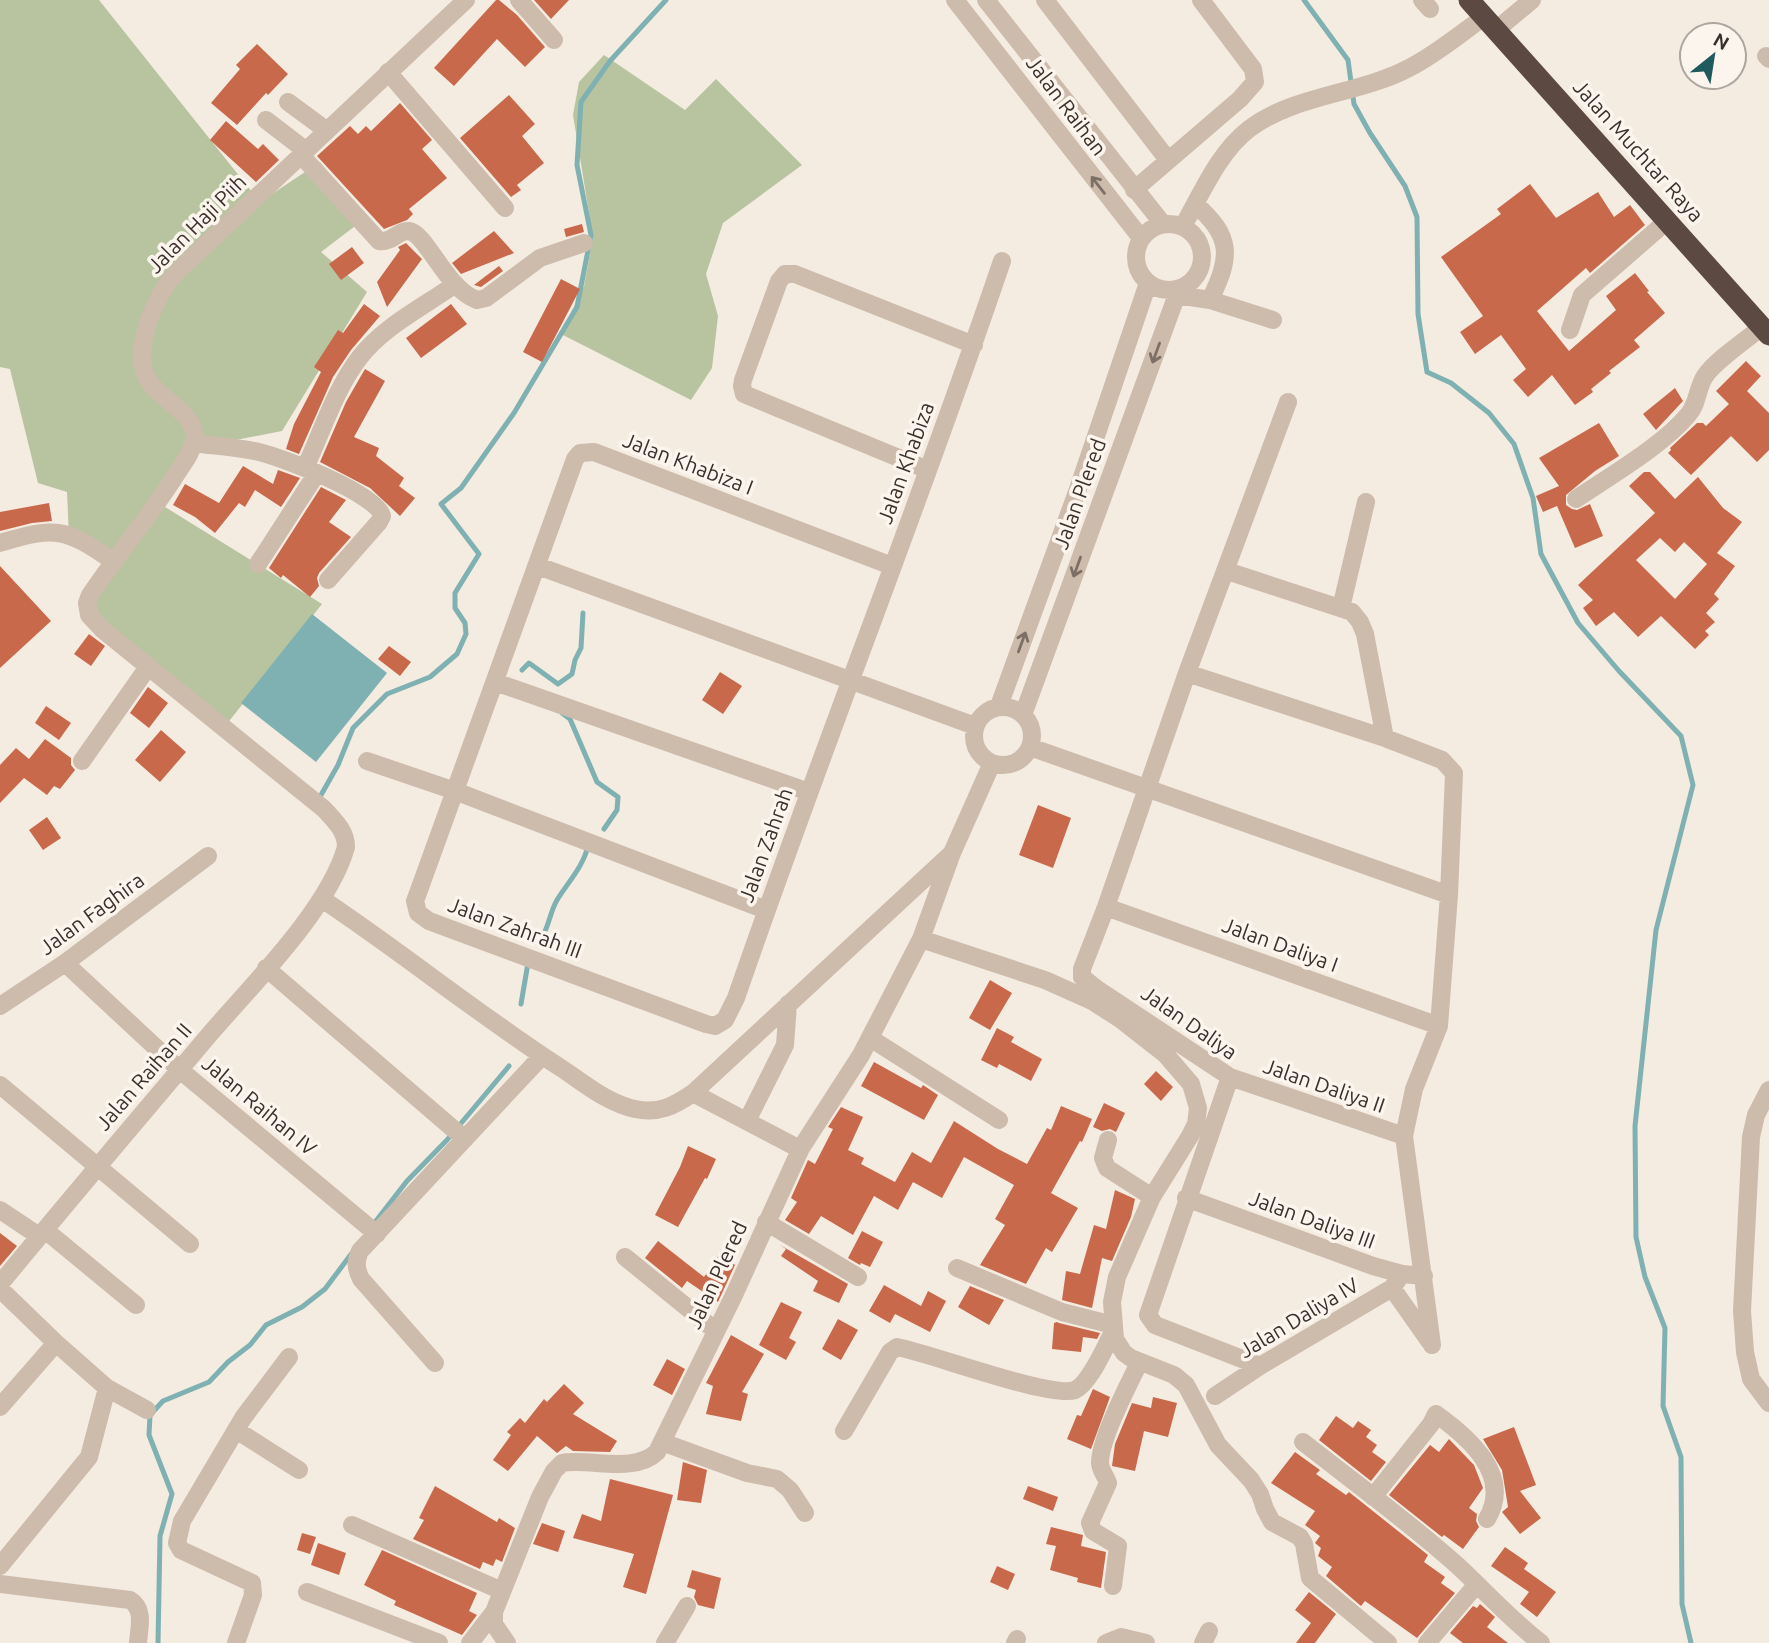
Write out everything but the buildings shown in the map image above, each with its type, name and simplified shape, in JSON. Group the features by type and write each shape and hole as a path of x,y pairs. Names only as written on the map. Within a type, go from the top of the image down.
{"highway":[{"name":"Jalan Muchtar Raya","path":"1482,11 1765,331"}],"street":[{"name":"Jalan Haji Piih","path":"194,443 195,433 190,422 150,384 143,365 150,314 166,283 466,0"},
{"path":"519,0 554,40"},
{"name":"Jalan Raihan","path":"955,0 1140,238"},
{"name":"Jalan Raihan","path":"986,0 1163,224"},
{"path":"1045,0 1168,160"},
{"path":"1134,190 1240,99 1255,82 1253,69 1201,0"},
{"path":"1183,226 1224,156 1249,129 1279,112 1408,69 1482,11 1532,0"},
{"path":"984,36 1002,22"},
{"path":"388,72 505,208"},
{"path":"288,102 326,130"},
{"path":"266,120 303,152 379,241 386,242 404,232 412,232 422,241 454,285 472,298 486,298 540,258 584,243"},
{"path":"1195,204 1218,226 1224,244 1224,266 1210,300"},
{"path":"1570,330 1582,295 1667,222"},
{"path":"1178,292 1191,283 1199,272 1203,259 1201,246 1194,234 1183,226 1163,224 1150,229 1140,238 1136,250 1140,274 1148,283 1157,289 1210,300 1273,320"},
{"name":"Jalan Khabiza","path":"852,679 1002,261"},
{"path":"928,470 744,394 743,380 782,277 789,273 974,345"},
{"path":"999,706 1077,492 1148,283"},
{"path":"258,564 311,471 338,395 359,358 380,337 454,285"},
{"name":"Jalan Plered","path":"1023,715 1178,292"},
{"path":"1576,499 1630,463 1687,417 1709,372 1765,331"},
{"name":"Jalan Daliya","path":"1260,1366 1155,1325 1150,1320 1148,1311 1230,1076 1097,989 1082,977 1082,969 1149,789 1187,673 1288,402"},
{"path":"82,761 148,667 93,620 89,615 87,603 113,561 164,493 194,443 259,452 311,471 351,490 382,512 379,522 328,580"},
{"name":"Jalan Khabiza I","path":"538,566 575,459 584,451 594,452 892,566"},
{"path":"1077,492 1102,500"},
{"path":"1340,608 1366,502"},
{"path":"0,543 46,531 64,533 82,540 113,561"},
{"path":"538,566 975,726"},
{"name":"Jalan Zahrah III","path":"538,566 415,907 421,917 706,1024 720,1024"},
{"path":"1227,571 1352,612 1365,634 1385,738"},
{"name":"Jalan Raihan II","path":"0,1284 321,899 345,847 346,839 342,830 324,809 148,667"},
{"path":"1187,673 1385,738 1442,760 1454,773 1449,895 1439,1026 1414,1089 1404,1136 1433,1345 1397,1281"},
{"name":"Jalan Zahrah","path":"720,1024 732,1010 766,910 852,679"},
{"path":"495,682 809,792"},
{"path":"999,706 1012,708 1023,715 1030,724 1032,735 1030,747 1024,756 1014,763 1003,765 982,757 975,747 973,736 981,716 989,709 999,706"},
{"path":"1030,747 1449,895"},
{"path":"368,761 455,791 766,910"},
{"name":"Jalan Plered","path":"470,1643 494,1612 536,1507 559,1464 643,1461 657,1452 801,1148 870,1038 921,939 952,853 992,763"},
{"path":"321,899 381,939 542,1056 611,1101 632,1109 662,1111 694,1093 952,853"},
{"name":"Jalan Faghira","path":"0,1006 65,963 208,856"},
{"name":"Jalan Daliya I","path":"1106,907 1439,1026"},
{"path":"921,939 1070,990 1120,1019 1173,1063 1191,1084 1199,1108 1196,1124 1152,1197 1117,1278 1112,1302 1113,1329 1118,1346 1139,1363 1174,1375 1186,1385 1218,1445 1251,1480 1272,1522 1300,1537 1304,1544 1310,1578 1388,1643"},
{"name":"Jalan Raihan IV","path":"65,963 180,1070 375,1233"},
{"path":"266,968 463,1137"},
{"path":"747,1121 785,1045 788,1004"},
{"path":"870,1038 999,1121"},
{"path":"435,1363 361,1279 356,1270 360,1251 463,1137 542,1056"},
{"name":"Jalan Daliya II","path":"1230,1076 1404,1136"},
{"path":"2,1087 190,1244"},
{"path":"1769,1090 1756,1115 1751,1137 1742,1311 1748,1369 1756,1387 1769,1403"},
{"path":"694,1093 792,1145"},
{"path":"1108,1140 1103,1158 1107,1168 1152,1197"},
{"name":"Jalan Daliya III","path":"1186,1198 1397,1281 1424,1276"},
{"path":"0,1210 42,1233 136,1305"},
{"path":"766,1222 858,1277"},
{"path":"625,1257 716,1331"},
{"path":"957,1268 1062,1312 1113,1329"},
{"name":"Jalan Daliya IV","path":"1215,1396 1397,1281"},
{"path":"0,1289 107,1388 148,1410"},
{"path":"844,1431 890,1352 897,1348 1046,1388 1073,1391 1084,1384 1113,1329"},
{"path":"0,1407 56,1343"},
{"path":"236,1643 253,1595 252,1583 181,1549 177,1543 182,1521 236,1430 289,1357"},
{"path":"1113,1586 1118,1546 1093,1531 1090,1523 1108,1483 1100,1465 1104,1446 1116,1412 1139,1363"},
{"path":"0,1566 89,1457 107,1388"},
{"path":"1373,1497 1436,1414 1464,1434 1478,1448 1487,1464 1496,1494 1493,1510 1487,1519"},
{"path":"236,1430 299,1470"},
{"path":"662,1442 747,1473 777,1479 790,1490 804,1513"},
{"path":"1303,1442 1431,1543 1541,1643"},
{"path":"352,1525 502,1591"},
{"path":"0,1584 130,1600 140,1611 138,1643"},
{"path":"1453,1643 1433,1637 1477,1584"},
{"path":"307,1592 439,1643"},
{"path":"665,1643 687,1606"},
{"path":"494,1612 494,1624 507,1643"},
{"path":"1106,1643 1121,1637 1146,1643"}],"green space":[{"path":"0,0 99,0 260,202 320,162 363,220 321,252 367,292 282,431 195,448 165,507 322,604 226,725 91,609 104,557 69,536 67,492 38,483 10,369 0,367"},
{"path":"604,55 685,110 716,79 802,165 723,223 706,274 718,316 712,368 691,400 561,334 584,286 593,237 573,115 579,82"}],"water":[{"path":"312,614 387,673 316,762 241,703"}],"waterway":[{"path":"321,795 338,765 353,728 387,694 430,677 457,654 466,634 465,623 455,608 455,593 479,554 441,504 461,488 514,413 577,307 591,235 577,165 581,102 610,61 666,0"},
{"path":"1304,0 1348,60 1354,104 1405,186 1417,217 1418,314 1427,372 1451,383 1489,413 1514,444 1533,498 1541,554 1578,623 1681,736 1693,785 1656,930 1635,1126 1636,1237 1645,1277 1665,1328 1663,1406 1681,1457 1682,1604 1691,1643"},
{"path":"522,670 529,663 558,684 572,674 581,648 583,613"},
{"path":"562,713 570,719 597,782 618,797 617,810 604,829"},
{"path":"542,937 561,893 579,868 588,846"},
{"path":"521,1004 528,963"},
{"path":"372,1226 407,1181 447,1140 509,1066"},
{"path":"158,1643 160,1536 172,1494 149,1435 150,1415 163,1401 209,1382 228,1362 250,1345 266,1325 302,1307 325,1289 352,1253"}]}
